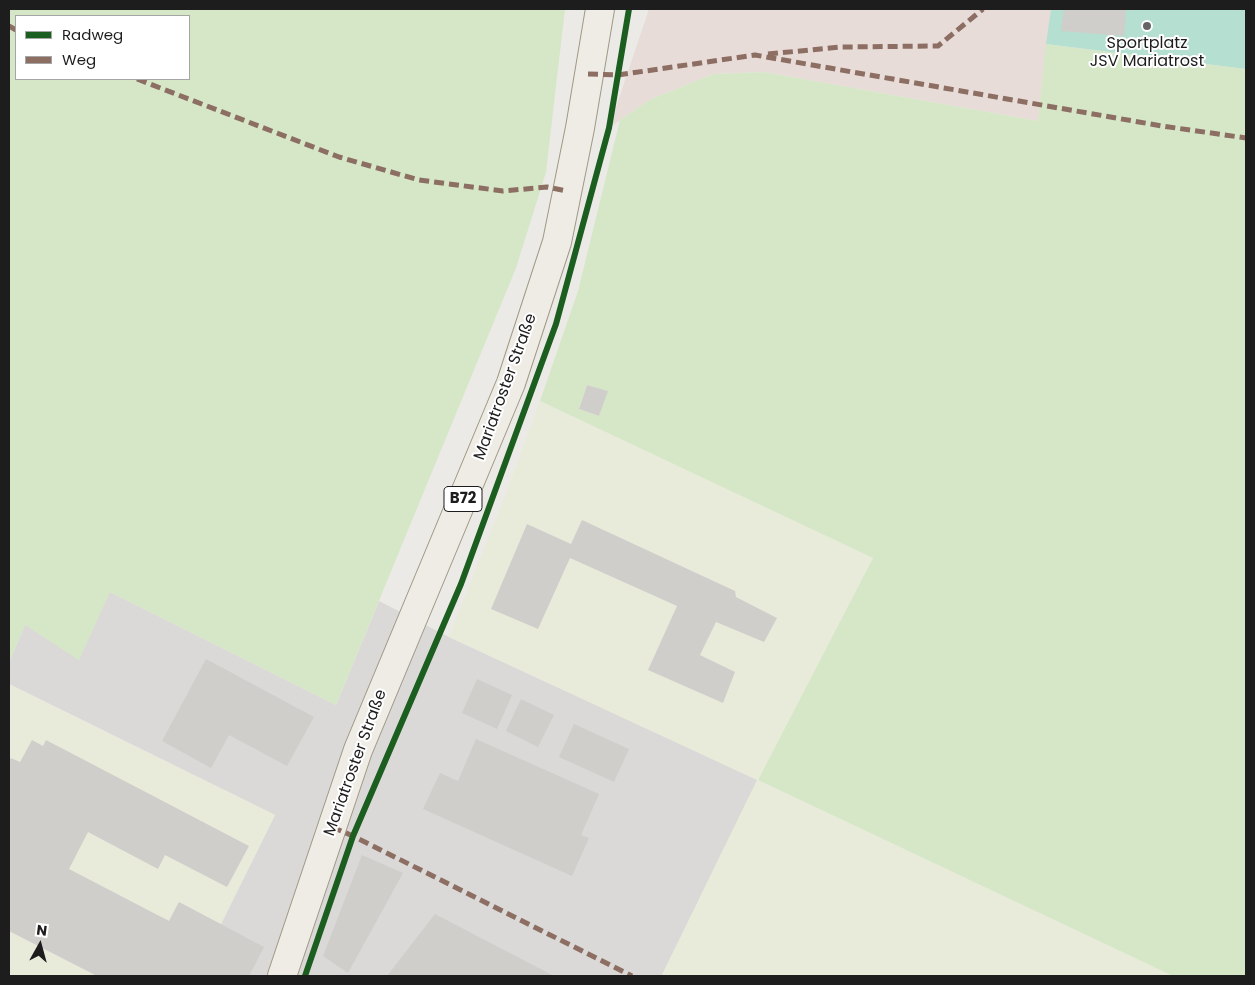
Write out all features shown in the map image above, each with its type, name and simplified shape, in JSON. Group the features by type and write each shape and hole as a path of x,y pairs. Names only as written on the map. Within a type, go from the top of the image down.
{"main road":[{"name":"Mariatroster Straße","path":"282,976 358,750 510,383 557,242 580,128 600,9"}],"shaded area":[{"path":"649,9 1051,9 1038,121 764,72 713,74 649,100 609,128"},
{"path":"110,592 336,705 379,601 449,637 758,780 663,976 131,976 162,917 179,902 221,924 275,815 9,684 9,662 25,625"}],"green space":[{"path":"9,9 565,9 546,172 516,268 336,705 110,592 79,660 25,625 9,662"},
{"name":"Sportplatz JSV Mariatrost","path":"1051,9 1246,9 1246,69 1046,44"},
{"path":"1046,44 1246,69 1246,976 1173,976 758,780 873,558 540,401 578,291 620,120 649,100 713,74 764,72 1038,121","holes":["587,385 607,391 599,416 579,409"]},
{"path":"540,401 873,558 758,780 1173,976 662,975 757,780 449,637"},
{"path":"9,684 275,815 221,924 179,902 169,921 162,917 131,976 9,976"}],"building":[{"path":"1064,9 1126,9 1124,36 1061,31"},
{"path":"587,385 608,391 599,416 579,409"},
{"path":"582,520 735,591 736,597 777,618 764,642 716,622 700,655 735,672 723,703 648,670 677,606 570,558 538,629 491,609 527,524 571,544"},
{"path":"206,659 314,717 287,766 229,735 211,768 162,741"},
{"path":"477,679 512,695 497,729 462,713"},
{"path":"521,699 554,715 538,747 506,731"},
{"path":"574,724 629,749 614,782 559,757"},
{"path":"476,739 599,794 581,835 589,838 572,876 423,809 440,773 458,781"},
{"path":"32,740 43,746 46,740 249,846 227,887 165,855 158,869 88,832 69,869 169,921 179,902 264,947 249,976 97,976 9,931 9,761 11,758 20,762"},
{"path":"362,855 403,873 348,973 323,956"},
{"path":"435,914 554,976 387,976"}],"marked path":[{"path":"768,54 841,47 938,46 983,9"},
{"path":"9,26 15,29"},
{"path":"588,74 618,75 755,55 1162,126 1246,138"},
{"path":"140,80 339,157 419,180 503,191 547,187 567,191"},
{"path":"332,827 632,976"}],"cycle path":[{"path":"305,976 353,836 461,584 556,324 609,128 629,9"}],"place":[{"name":"Sportplatz JSV Mariatrost","path":"1147,26"}]}
